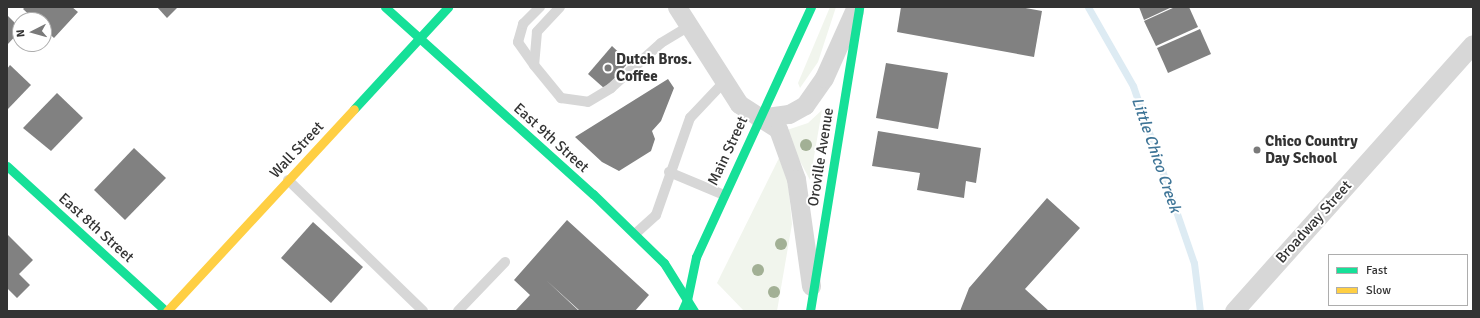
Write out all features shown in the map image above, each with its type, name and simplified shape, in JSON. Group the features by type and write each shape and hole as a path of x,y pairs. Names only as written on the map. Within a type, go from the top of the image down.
{"main road":[{"name":"East 9th Street","path":"385,7 635,234 664,263 694,311"},
{"name":"Wall Street","path":"167,311 448,7"},
{"name":"Main Street","path":"682,311 687,300 696,257 811,7"},
{"name":"Oroville Avenue","path":"811,305 858,7"},
{"name":"East 8th Street","path":"7,166 167,311"}],"street":[{"path":"677,7 739,104 778,129 793,168 811,305"},
{"path":"759,118 789,114 805,104 824,78 858,7"},
{"name":"Broadway Street","path":"1234,311 1473,44"}],"lane":[{"path":"540,7 523,24 518,42 534,65 561,98 588,102 611,88 661,43 689,26"},
{"path":"534,65 537,32 560,7"},
{"path":"635,234 656,215 669,172 690,118 724,82"},
{"path":"669,172 724,195"},
{"path":"288,180 424,311"},
{"path":"458,311 505,262"}],"shaded area":[{"path":"830,7 836,7 818,62 800,88 798,83"},
{"path":"822,110 810,180 784,131 808,123"},
{"path":"779,158 788,182 792,224 777,311 744,311 717,283"}],"building":[{"path":"25,7 72,7 78,12 54,38 52,36 52,12 26,12 23,9"},
{"path":"157,7 178,7 167,18"},
{"path":"901,7 1020,7 1042,11 1034,57 897,32"},
{"path":"1139,7 1172,7 1144,20"},
{"path":"1175,7 1189,7 1198,27 1156,46 1144,21"},
{"path":"7,15 12,20 12,40 7,45"},
{"path":"1200,29 1211,54 1168,73 1157,48"},
{"name":"Dutch Bros. Coffee","path":"612,46 629,62 605,89 588,74"},
{"path":"886,63 948,73 938,129 876,118"},
{"path":"10,65 31,85 7,110 7,69"},
{"path":"668,79 674,88 661,121 652,131 655,139 651,151 619,171 602,162 575,137"},
{"path":"57,93 83,118 51,151 23,128"},
{"path":"878,131 981,148 976,183 966,181 964,198 917,190 920,173 872,166"},
{"path":"134,148 166,178 125,220 94,190"},
{"path":"1047,198 1080,228 1025,289 1049,311 960,311 969,288"},
{"path":"567,220 649,295 635,311 580,311 546,280 579,311 515,311 530,295 514,280"},
{"path":"313,222 363,267 331,303 281,258"},
{"path":"7,234 33,260 19,274 30,285 17,298 7,288"}],"waterway":[{"name":"Little Chico Creek","path":"1088,7 1133,86 1194,263 1200,311"}],"traffic: fast":[{"path":"385,7 593,194 664,263 694,311"},
{"path":"354,109 448,7"},
{"path":"682,311 687,300 696,257 811,7"},
{"path":"810,311 859,7"},
{"path":"7,166 166,311"}],"traffic: slow":[{"path":"167,311 354,109"}],"place":[{"name":"Dutch Bros. Coffee","path":"608,68"},
{"name":"Chico Country Day School","path":"1257,150"}]}
